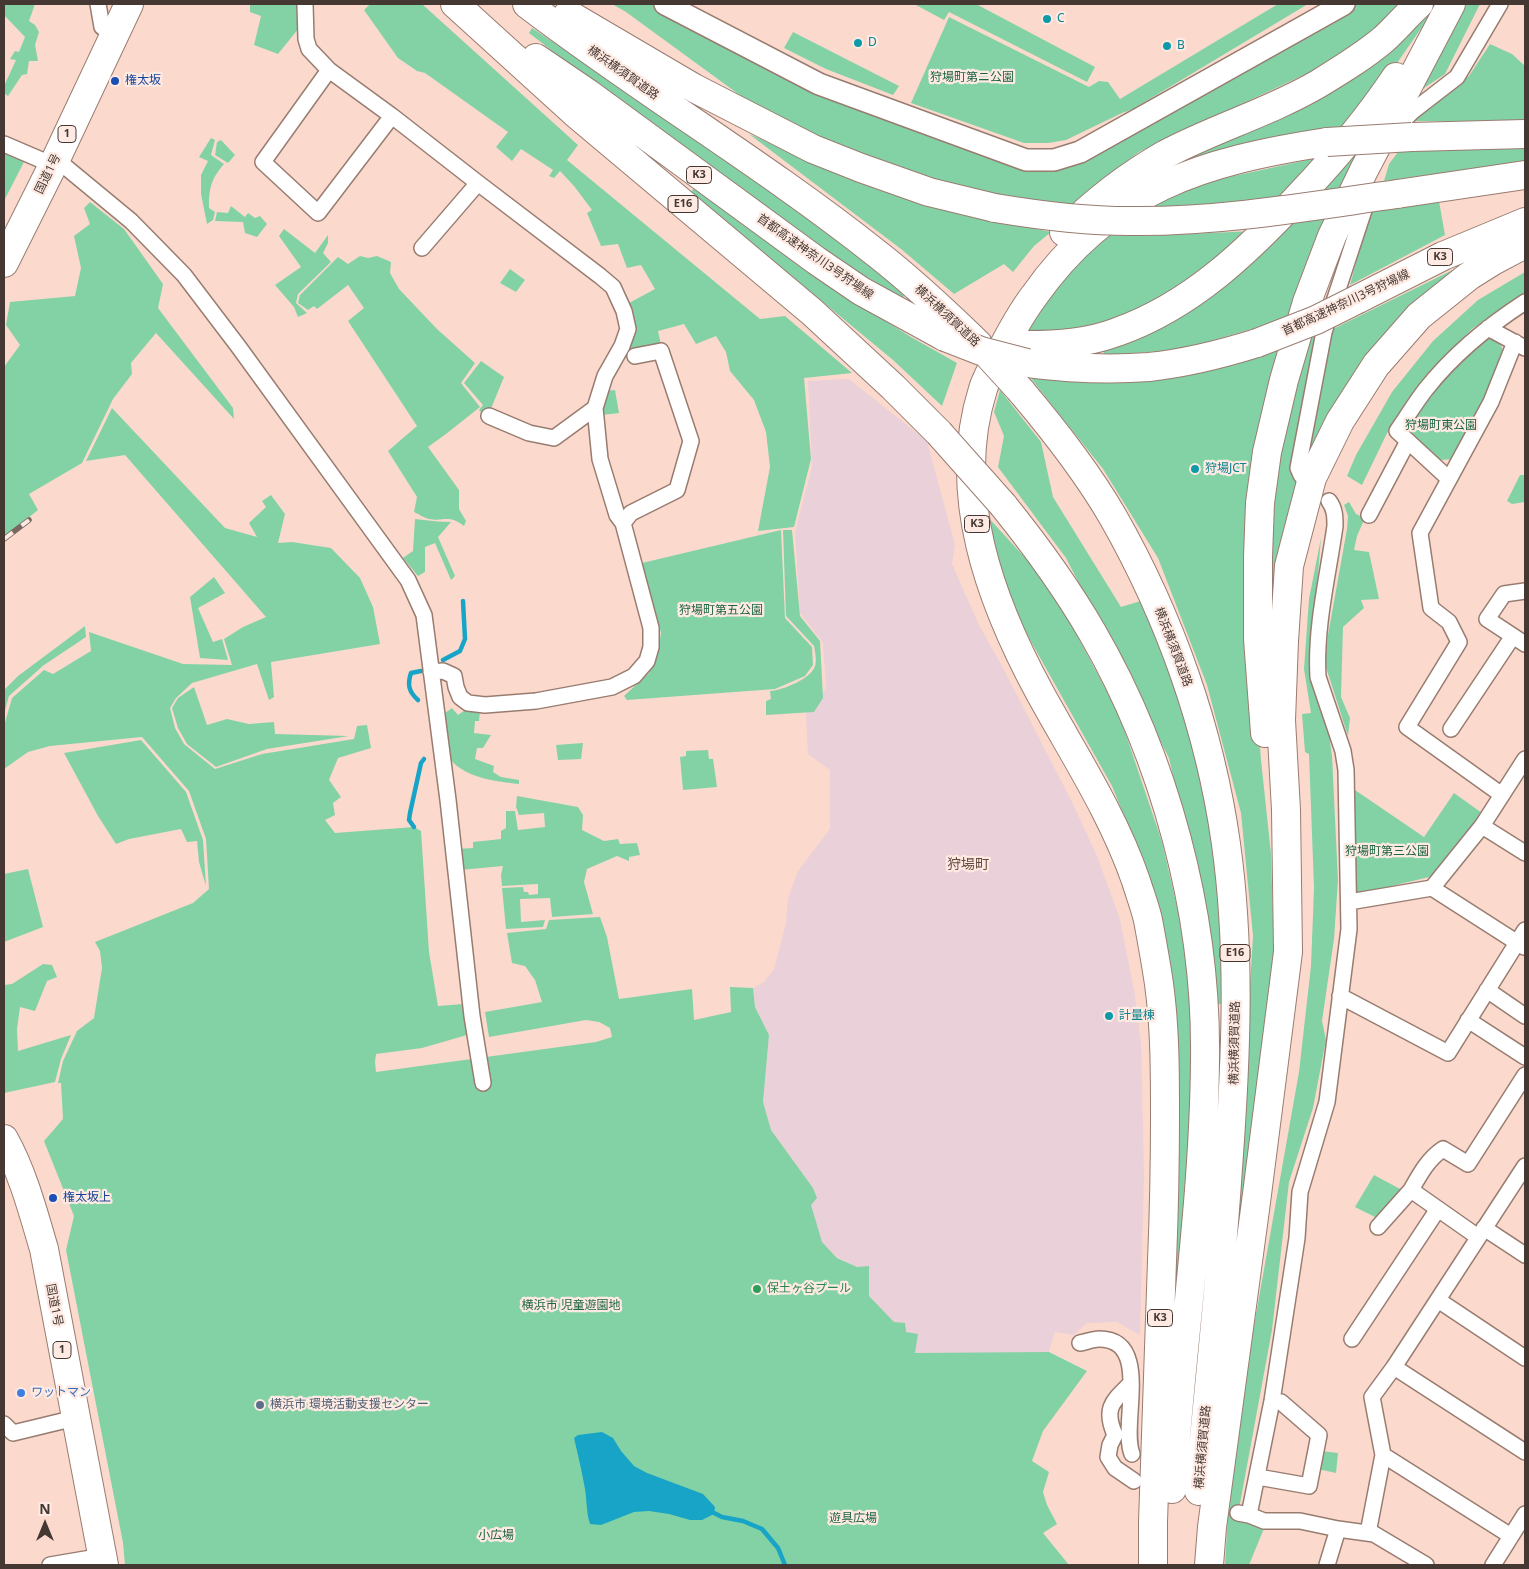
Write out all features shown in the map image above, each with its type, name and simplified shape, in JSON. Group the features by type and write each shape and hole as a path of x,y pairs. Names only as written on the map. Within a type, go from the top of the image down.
{"highway":[{"name":"国道1号","path":"4,263 129,4"},
{"name":"首都高速神奈川3号狩場線","path":"457,4 589,94 817,261 861,291 909,318 946,334 1002,342 1027,354 1084,368 1149,367 1207,357 1257,342 1316,320 1442,256 1525,222"},
{"name":"E16","path":"457,4 575,113 812,312 893,387 939,434 1004,504 1035,545 1065,587 1093,633 1121,687 1145,742 1162,790 1178,847 1193,914 1203,990 1205,1057 1203,1140 1174,1460 1168,1565"},
{"name":"横浜横須賀道路","path":"527,4 808,201 877,253 932,300 978,344 1066,447 1112,516 1150,590 1190,688 1217,789 1226,844 1232,901 1236,975 1235,1078 1226,1206 1193,1565"},
{"path":"549,4 694,88 813,149 929,192 995,208 1038,215 1092,220 1168,220 1262,214 1525,175"},
{"path":"984,384 1002,323 1014,299 1045,254 1081,215 1125,180 1166,154 1279,103 1333,74 1384,38 1419,4"},
{"path":"1027,354 1054,345 1085,341 1117,333 1147,320 1183,299 1218,275 1279,218 1329,164 1376,107 1446,4"},
{"path":"1273,1068 1280,951 1280,904 1258,639 1260,503 1267,452 1284,380 1304,310 1332,236 1364,170 1451,4"},
{"name":"K3","path":"1153,1565 1165,1191 1165,1070 1160,986 1146,914 1129,863 1106,810 1016,645 986,569 973,502 971,474 972,439 976,413 984,384 1011,330 1044,282 1084,238 1118,210 1143,195 1172,181 1217,164 1274,150 1327,142 1412,137 1525,134"},
{"path":"1208,1565 1288,952 1286,810 1281,720 1289,566 1312,478 1340,421 1376,365 1419,316 1469,276 1525,244"},
{"name":"国道1号","path":"4,1139 17,1166 32,1206 44,1250 104,1561"}],"street":[{"path":"98,4 102,27 115,34"},
{"path":"305,4 306,39 309,49 316,58 329,70 392,116 600,276 613,288 624,311 628,329 622,346 605,376 595,408 600,459 617,516 623,523 651,628 651,647 647,662 634,676 612,687 536,701 485,705 468,703 460,697 454,676 443,671 431,672"},
{"path":"665,4 819,84 1026,160 1054,160 1080,152 1344,4"},
{"path":"1307,482 1298,468 1324,332 1375,177 1390,141 1402,122 1413,111 1457,77 1500,4"},
{"path":"329,70 263,162 318,213 392,116"},
{"path":"4,144 54,162 131,221 178,268 244,354 408,580 424,615 448,800 472,1016 483,1083"},
{"path":"422,248 478,183"},
{"path":"1449,479 1397,431 1426,390 1466,347 1498,320 1525,302"},
{"path":"1488,328 1520,345 1420,533 1431,608 1449,622 1459,642 1407,727 1502,795"},
{"path":"623,523 631,513 677,490 691,440 661,350 635,356"},
{"path":"490,416 529,432 554,438 595,408"},
{"path":"1369,515 1408,441"},
{"path":"1329,501 1333,506 1335,526 1320,624 1317,670 1343,752 1346,770 1349,929 1327,1102 1300,1192 1297,1238 1272,1401 1258,1477 1244,1514 1264,1521 1300,1521 1374,1534 1402,1559 1426,1565"},
{"path":"1451,729 1519,640 1487,619 1504,594 1525,592"},
{"path":"1432,888 1482,826 1525,760"},
{"path":"1482,826 1525,854"},
{"path":"1340,996 1448,1053 1487,990 1522,940 1432,888 1349,902"},
{"path":"1487,990 1525,1016"},
{"path":"1468,1020 1525,1057"},
{"path":"1378,1227 1411,1190 1432,1157 1443,1149 1468,1164 1525,1075"},
{"path":"1368,1533 1383,1455 1372,1397 1394,1367 1525,1166"},
{"path":"1411,1190 1438,1209 1525,1255"},
{"path":"1352,1340 1438,1209"},
{"path":"1438,1300 1525,1358"},
{"path":"1080,1343 1097,1339 1111,1340 1120,1346 1127,1356 1131,1383 1129,1442 1132,1454"},
{"path":"1394,1367 1525,1452"},
{"path":"1131,1383 1114,1400 1109,1410 1110,1425 1115,1435 1110,1445 1108,1457 1115,1468 1134,1481"},
{"path":"1258,1477 1309,1486 1319,1435 1281,1402 1272,1401"},
{"path":"4,1424 13,1433 75,1418"},
{"path":"1383,1455 1511,1536"},
{"path":"1493,1565 1524,1519"},
{"path":"1327,1565 1338,1529"},
{"path":"50,1565 104,1561"}],"shaded area":[{"path":"849,379 927,441 955,545 952,564 979,625 1072,802 1097,856 1120,919 1134,990 1141,1042 1144,1174 1140,1335 1117,1322 1087,1323 1074,1335 1055,1332 1046,1361 915,1353 906,1332 869,1296 857,1267 837,1257 822,1242 810,1205 813,1188 771,1130 763,1102 769,1035 755,1007 753,988 764,982 774,969 786,923 788,898 798,871 830,829 830,770 808,754 806,711 826,688 823,643 800,613 795,531 812,467 808,381"}],"green space":[{"path":"4,4 35,4 29,21 35,25 39,32 35,45 38,61 29,61 27,74 22,75 8,96 4,93 4,86 16,60 10,59 15,51 19,52 25,37 4,15"},
{"path":"250,4 298,4 299,28 278,54 254,45 261,16 250,12"},
{"path":"370,4 422,4 578,145 567,160 760,319 785,316 852,373 804,378 811,459 794,527 758,531 770,467 766,432 754,400 730,371 726,352 716,336 696,344 684,324 658,331 661,345 626,352 632,328 629,303 655,289 641,265 627,268 618,244 601,246 587,213 592,210 560,171 554,178 549,176 553,170 521,149 512,161 496,147 508,132 425,73 417,71 398,58 364,10"},
{"path":"612,4 653,4 812,86 1050,168 1252,65 1356,4 1402,4 1340,58 1139,152 1072,204 974,190 902,171 814,137 752,104 626,12"},
{"path":"914,4 976,4 1095,67 1087,82 949,12 944,20"},
{"name":"狩場町第ニ公園","path":"1278,4 1308,4 1133,109 1066,140 1048,143 1024,143 911,103 949,17 1089,87 1099,81 1108,82 1120,99"},
{"path":"1429,4 1438,4 1352,128 1311,133 1310,131 1261,139 1198,156 1150,176"},
{"path":"1467,4 1480,4 1445,74 1424,88 1424,79"},
{"path":"532,28 726,157 905,290 903,299 808,241 696,162 529,33"},
{"path":"793,32 899,86 893,95 826,69 784,48"},
{"path":"1490,44 1512,54 1525,66 1525,122 1414,121 1469,76"},
{"path":"749,134 876,189 955,213 1051,232 1034,246 1013,272 1004,264 954,294 901,249"},
{"path":"211,138 215,140 211,155 224,164 216,174 212,184 209,208 215,212 213,220 207,224 201,194 201,175 208,161 199,157"},
{"path":"221,140 235,155 228,163 215,155 217,142"},
{"path":"1525,146 1525,161 1384,181 1389,164 1398,152"},
{"path":"4,149 26,158 4,201"},
{"path":"1367,155 1349,188 1314,193 1348,156"},
{"path":"1312,159 1309,178 1295,195 1218,204 1147,208 1183,187"},
{"path":"694,187 823,282 911,337 957,363 942,406 893,360 691,193"},
{"path":"1439,201 1445,235 1350,285 1370,212"},
{"path":"90,202 124,229 163,284 158,308 233,408 234,419 156,333 131,363 132,374 113,399 82,463 29,494 38,510 4,537 4,367 20,345 6,325 10,302 75,296 81,268 74,236 90,224 84,208"},
{"path":"231,206 245,217 248,213 255,218 260,216 267,224 257,237 245,233 243,222 215,221 217,212 228,213"},
{"path":"1331,217 1294,313 1252,329 1179,350 1104,355 1103,346 1284,222"},
{"path":"284,229 315,253 328,235 328,243 323,253 331,262 298,294 296,303 307,313 298,317 294,307 275,285 301,267 279,236"},
{"path":"1253,231 1200,278 1131,315 1067,333 1024,332 1034,312 1102,235 1146,236"},
{"path":"1491,251 1307,462 1333,329"},
{"path":"360,256 368,258 377,256 391,262 390,273 399,289 437,329 475,363 461,383 480,407 428,447 459,490 459,509 466,521 464,526 454,520 429,519 414,512 417,497 388,451 417,426 348,321 364,308 348,285 317,309 314,306 308,310 298,303 300,295 338,257 348,264"},
{"path":"510,269 525,280 516,292 500,283"},
{"path":"1525,272 1525,292 1472,329 1427,374 1392,423 1362,485 1347,476 1356,455 1392,392 1433,341 1478,300"},
{"path":"1318,334 1293,471 1301,492 1276,697 1270,604 1271,543 1280,446 1304,340"},
{"name":"狩場町東公園","path":"1488,337 1499,343 1506,354 1456,459 1439,460 1404,430 1430,392 1463,355"},
{"path":"1285,347 1250,606 1261,760 1271,854 1274,951 1266,1063 1245,1229 1235,1228 1253,936 1241,813 1207,685 1158,558 1103,469 1029,376 1119,382 1211,370"},
{"path":"481,361 504,377 490,411 484,415 479,410 483,405 464,383"},
{"path":"615,390 619,413 602,415 602,402 605,391"},
{"path":"1000,390 1041,442 1053,497 1121,607 1144,600 1174,673 1206,789 1219,900 1224,1004 1216,1004 1212,950 1169,758 1066,558 998,467 1004,436 994,412"},
{"name":"横浜市 児童遊園地","path":"112,408 225,528 257,537 249,523 266,507 262,501 271,495 285,514 278,543 292,542 331,548 360,578 373,607 380,644 271,662 274,697 269,700 257,664 192,683 176,698 170,708 175,728 184,744 215,769 262,754 354,739 357,726 367,725 371,748 338,758 329,780 341,797 333,803 335,815 325,820 335,833 414,827 421,831 429,952 438,1006 463,1004 467,1035 422,1048 376,1054 376,1072 596,1042 612,1037 610,1028 599,1022 586,1020 489,1037 485,1012 542,1002 535,980 525,966 512,963 507,933 546,929 549,920 600,917 607,937 619,999 692,989 694,1020 731,1012 730,987 753,988 755,1007 769,1035 763,1102 771,1130 813,1188 817,1198 811,1205 822,1242 837,1258 857,1267 869,1266 869,1296 894,1322 905,1323 906,1332 918,1334 915,1353 1049,1352 1087,1371 1043,1431 1032,1461 1049,1472 1043,1492 1047,1505 1057,1524 1043,1533 1069,1565 125,1565 123,1543 66,1250 74,1216 44,1141 63,1119 61,1083 58,1083 63,1061 77,1031 94,1018 102,968 100,951 95,942 193,903 209,889 206,839 189,791 142,737 50,746 28,752 4,769 4,726 12,698 44,670 53,674 91,651 89,632 183,664 232,665 224,639 243,627 266,617 125,455 86,461"},
{"path":"1520,475 1525,475 1525,502 1512,504 1507,501"},
{"path":"1349,502 1356,514 1365,518 1357,536 1354,550 1369,552 1379,599 1361,600 1364,608 1343,627 1341,697 1350,718 1348,736 1325,664 1328,635 1347,529 1348,516 1344,505"},
{"path":"986,515 1050,585 1119,714 1162,842 1185,941 1191,1016 1190,1121 1172,1343 1175,1020 1153,887 1112,786 1006,597"},
{"path":"415,519 451,522 438,537 455,576 451,580 435,543 425,547 425,572 418,576 403,558 413,551"},
{"name":"狩場町第五公園","path":"781,530 785,618 812,647 813,665 805,676 775,689 627,700 624,696 649,673 657,657 661,633 642,563"},
{"path":"783,530 792,530 800,616 820,641 823,698 814,712 766,715 766,701 771,699 770,691 782,689 802,679 812,671 816,661 814,646 786,616"},
{"path":"1321,538 1310,670 1328,726 1332,756 1338,880 1334,939 1322,1021 1326,1040 1313,1108 1289,1182 1272,1330 1237,1520 1265,1526 1249,1565 1225,1565 1229,1495 1249,1354 1299,1072 1311,966 1314,888 1309,754 1305,752 1302,714 1311,713 1304,669 1309,599"},
{"path":"214,577 225,593 198,608 213,642 222,639 228,660 200,658 190,597"},
{"path":"85,626 86,637 44,665 9,696 4,714 4,690 18,676"},
{"path":"194,687 207,725 227,719 249,724 274,722 275,734 349,736 267,749 216,767 187,744 178,728 172,708 178,698"},
{"path":"452,708 458,715 468,708 480,711 479,721 475,721 474,733 491,735 483,748 477,748 475,759 494,766 493,772 501,777 519,780 519,784 476,776 456,765 449,758 443,744 441,716"},
{"path":"141,740 186,792 203,840 206,886 199,862 197,841 187,842 181,829 129,839 116,844 98,816 64,753"},
{"path":"583,743 581,759 558,760 556,745"},
{"path":"708,750 709,759 713,759 717,787 683,790 680,757 686,756 686,751"},
{"name":"狩場町第三公園","path":"1352,788 1424,837 1454,793 1482,813 1438,875 1353,895"},
{"path":"517,796 578,807 583,815 582,830 604,841 618,839 620,844 637,843 640,855 629,857 629,861 617,856 587,869 584,882 593,914 552,917 550,898 520,899 521,922 545,920 543,927 506,929 502,888 523,887 524,892 528,892 529,895 538,894 538,884 502,886 501,875 503,866 460,870 457,849 473,848 473,842 501,839 501,831 506,828 506,811 515,811 518,830 545,827 544,813 519,815 516,807"},
{"path":"28,869 43,927 4,942 4,874"},
{"path":"43,964 52,965 57,977 47,981 35,1011 20,1007 17,1029 18,1051 71,1035 61,1059 55,1082 4,1093 4,985 12,984"},
{"path":"1374,1175 1402,1190 1379,1219 1355,1207"},
{"path":"1321,1451 1338,1453 1336,1473 1318,1469"}],"water":[{"path":"602,1432 613,1438 634,1466 647,1473 703,1494 715,1507 714,1514 702,1520 690,1520 649,1511 634,1512 601,1525 590,1524 586,1493 574,1438 578,1435"}],"waterway":[{"path":"443,660 460,651 465,639 463,601"},
{"path":"418,700 411,691 409,681 411,673 421,671"},
{"path":"414,827 409,820 410,813 421,763 424,759"},
{"path":"714,1513 722,1517 743,1521 762,1529 778,1548 785,1565"}],"railway":[{"path":"4,539 29,520"}],"place":[{"name":"C","path":"1047,19"},
{"name":"D","path":"858,43"},
{"name":"B","path":"1167,46"},
{"name":"権太坂","path":"115,81"},
{"name":"狩場JCT","path":"1195,469"},
{"name":"計量棟","path":"1109,1016"},
{"name":"権太坂上","path":"53,1198"},
{"name":"保土ヶ谷プール","path":"757,1289"},
{"name":"ワットマン","path":"21,1393"},
{"name":"横浜市 環境活動支援センター","path":"260,1405"}],"district":[{"name":"狩場町","path":"968,865"}],"park label":[{"name":"遊具広場","path":"853,1519"},
{"name":"小広場","path":"496,1536"}]}
